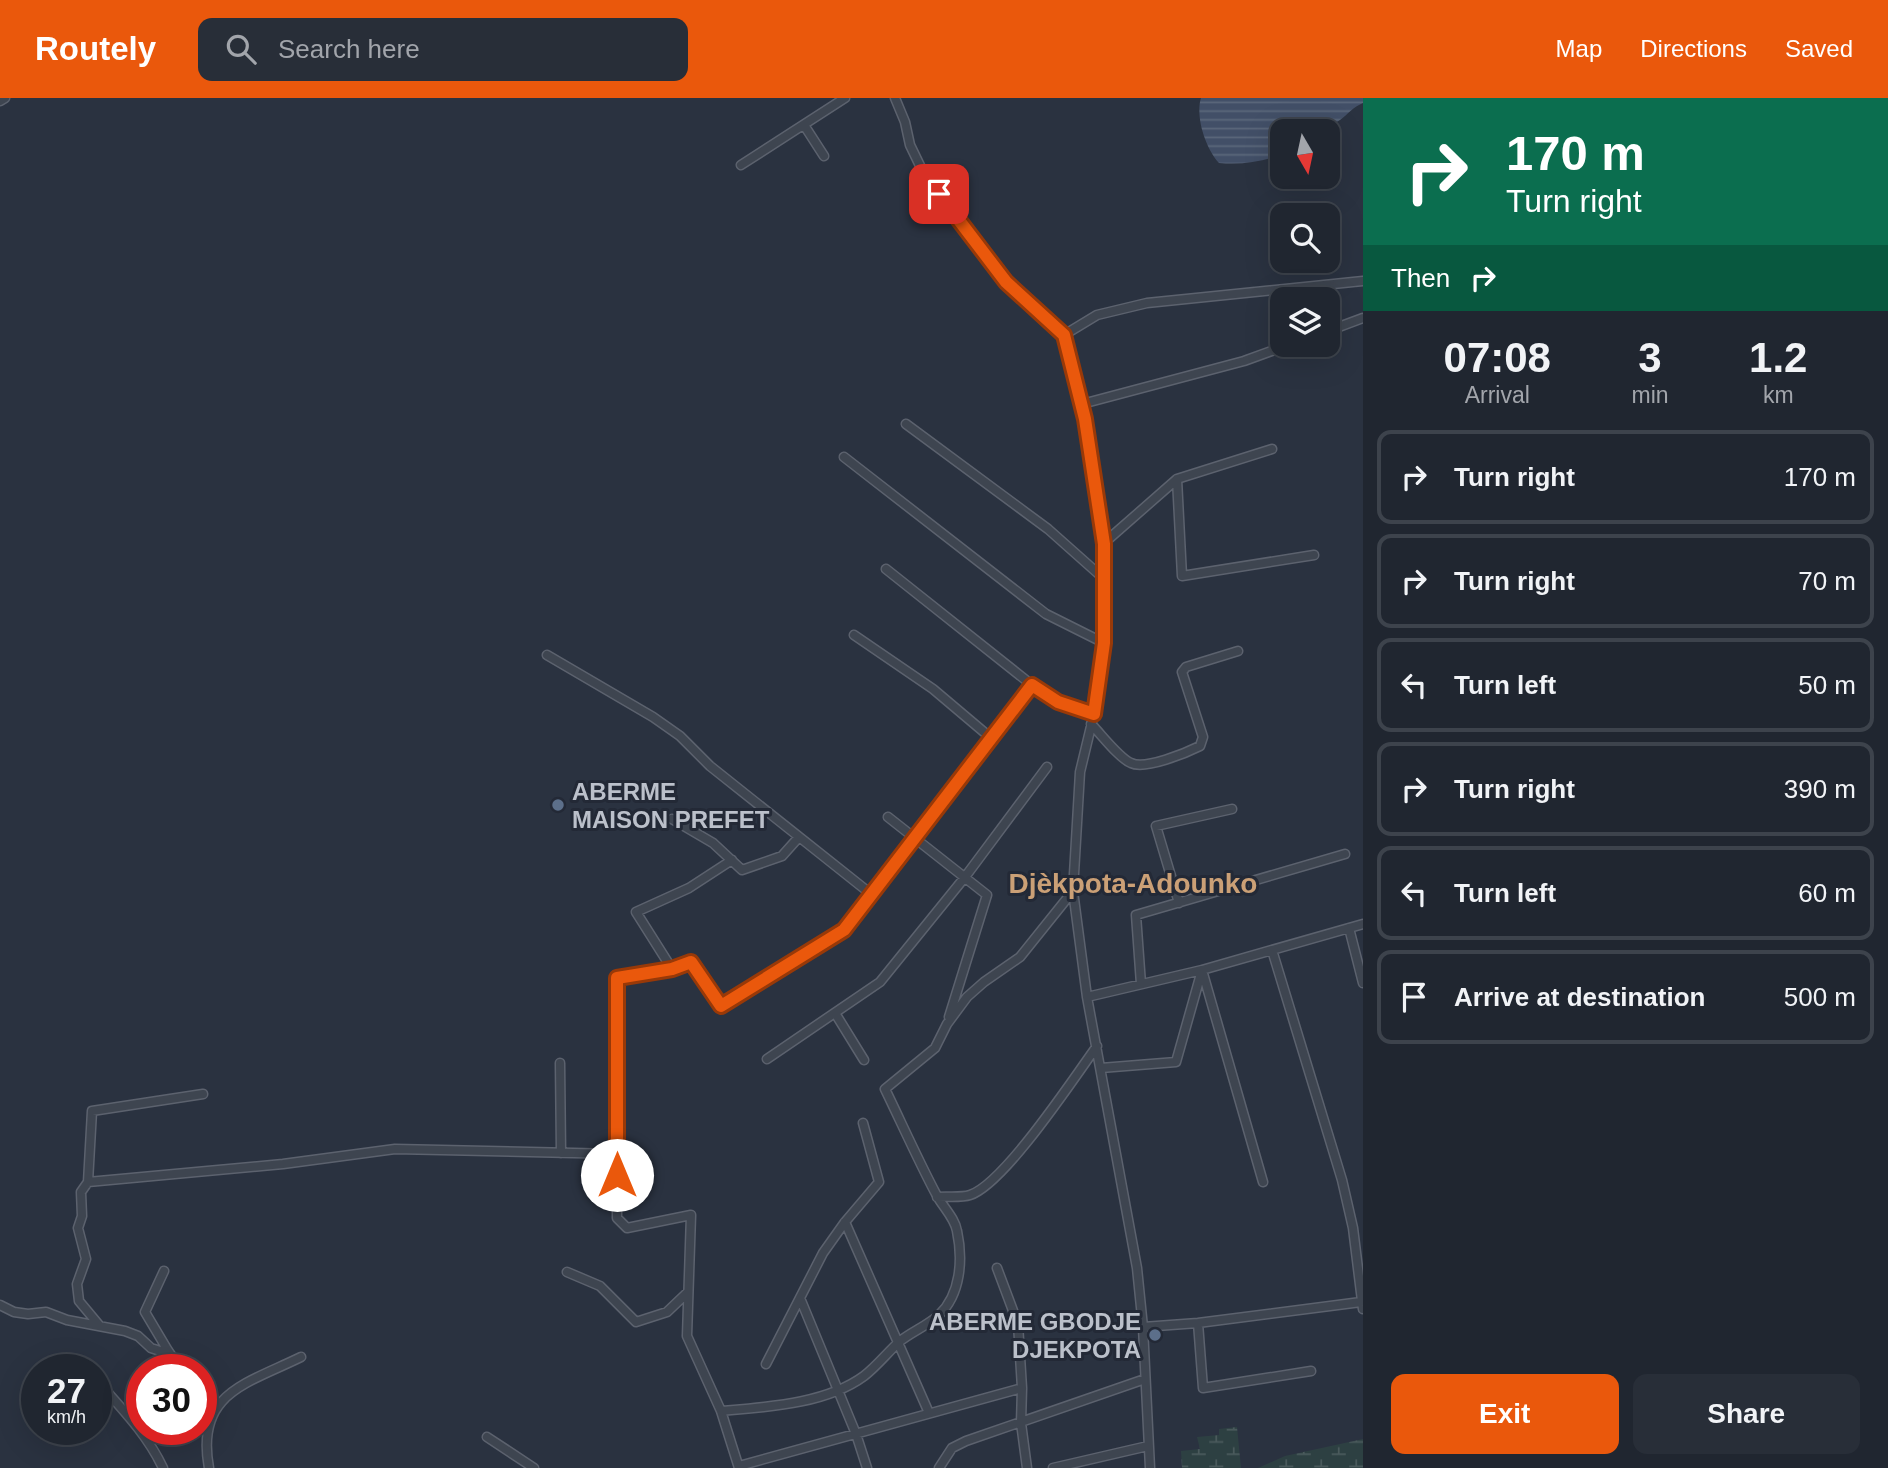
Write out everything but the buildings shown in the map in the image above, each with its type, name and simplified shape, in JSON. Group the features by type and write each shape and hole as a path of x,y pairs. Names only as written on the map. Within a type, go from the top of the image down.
{"street":[{"path":"0,101 5,98"},
{"path":"741,165 845,98"},
{"path":"895,98 905,122 910,145 924,174 1006,282 1064,335 1082,404 1104,544 1104,643 1094,714 1080,772 1073,891 1087,997 1132,1229 1143,1327 1150,1468"},
{"path":"804,125 824,156"},
{"path":"1064,335 1097,315 1147,303 1363,281"},
{"path":"1340,327 1363,318"},
{"path":"1082,404 1270,351"},
{"path":"906,424 1048,529 1102,577"},
{"path":"1104,544 1177,480 1272,449"},
{"path":"844,457 1046,614 1104,643"},
{"path":"1177,480 1182,576 1314,555"},
{"path":"886,569 1032,685 1058,702 1094,714"},
{"path":"854,635 933,689 991,738"},
{"path":"1091,724 1129,763 1141,765 1186,753 1200,746 1203,737 1182,672 1186,667 1238,651"},
{"path":"547,655 653,717 680,736 710,766 872,894"},
{"path":"1022,1388 739,1467 721,1411 687,1336 691,1215 627,1228 617,1218 617,978 672,969 691,962 721,1006 844,930 1032,685"},
{"path":"767,1059 880,982 965,877 1047,767"},
{"path":"1179,903 1156,826 1232,808"},
{"path":"721,1411 778,1406 838,1390 866,1375 899,1342 937,1317 950,1303 957,1282 960,1261 957,1228 937,1197 885,1088 935,1048 947,1024 987,895 888,817"},
{"path":"672,819 713,843 742,870 782,856 799,837"},
{"path":"1141,984 1136,915 1345,853"},
{"path":"672,969 636,912 689,888 732,860"},
{"path":"947,1024 976,989 1020,957 1073,891"},
{"path":"1087,997 1202,970 1363,924"},
{"path":"1349,928 1363,982"},
{"path":"1143,1327 1362,1306 1353,1228 1342,1180 1272,950"},
{"path":"1101,1068 1176,1062 1202,970"},
{"path":"1202,970 1264,1182"},
{"path":"835,1013 864,1060"},
{"path":"937,1197 970,1195 986,1185 1020,1151 1097,1046"},
{"path":"560,1063 561,1153"},
{"path":"99,1325 79,1301 77,1284 86,1259 78,1228 82,1216 81,1192 88,1182 92,1111 202,1094"},
{"path":"766,1364 823,1253 879,1182 863,1123"},
{"path":"88,1182 283,1164 395,1149 617,1154"},
{"path":"845,1222 929,1413"},
{"path":"1353,1228 1363,1227"},
{"path":"997,1268 1018,1324 1021,1423 1027,1468"},
{"path":"164,1271 145,1312 170,1354"},
{"path":"567,1272 600,1286 636,1322 667,1312 688,1292"},
{"path":"800,1297 856,1434 867,1468"},
{"path":"1,1306 28,1314 46,1312 67,1320 99,1325 138,1336 151,1349 167,1349"},
{"path":"1198,1323 1203,1388 1311,1371"},
{"path":"217,1408 226,1395 301,1357"},
{"path":"939,1468 952,1447 1145,1379"},
{"path":"112,1397 126,1413"},
{"path":"487,1437 534,1468"},
{"path":"151,1445 163,1468"},
{"path":"205,1445 209,1468"},
{"path":"1053,1468 1148,1446"}],"green space":[{"path":"1237,1427 1241,1468 1182,1468 1181,1451 1200,1449 1197,1437 1219,1435 1219,1429"},
{"path":"1363,1439 1363,1468 1258,1468 1285,1456"}],"water":[{"path":"1201,98 1363,98 1363,103 1340,120 1270,119 1270,158 1227,164 1219,163 1206,141 1199,114"}],"place":[{"name":"ABERME MAISON PREFET","path":"558,805"},
{"name":"ABERME GBODJE DJEKPOTA","path":"1155,1335"}],"district":[{"name":"Djèkpota-Adounko","path":"1133,883"}],"route":[{"path":"617,1175 617,978 672,969 691,962 721,1006 844,930 1032,685 1058,702 1094,714 1104,643 1104,544 1079,387 1064,335 997,272 939,194"}]}
